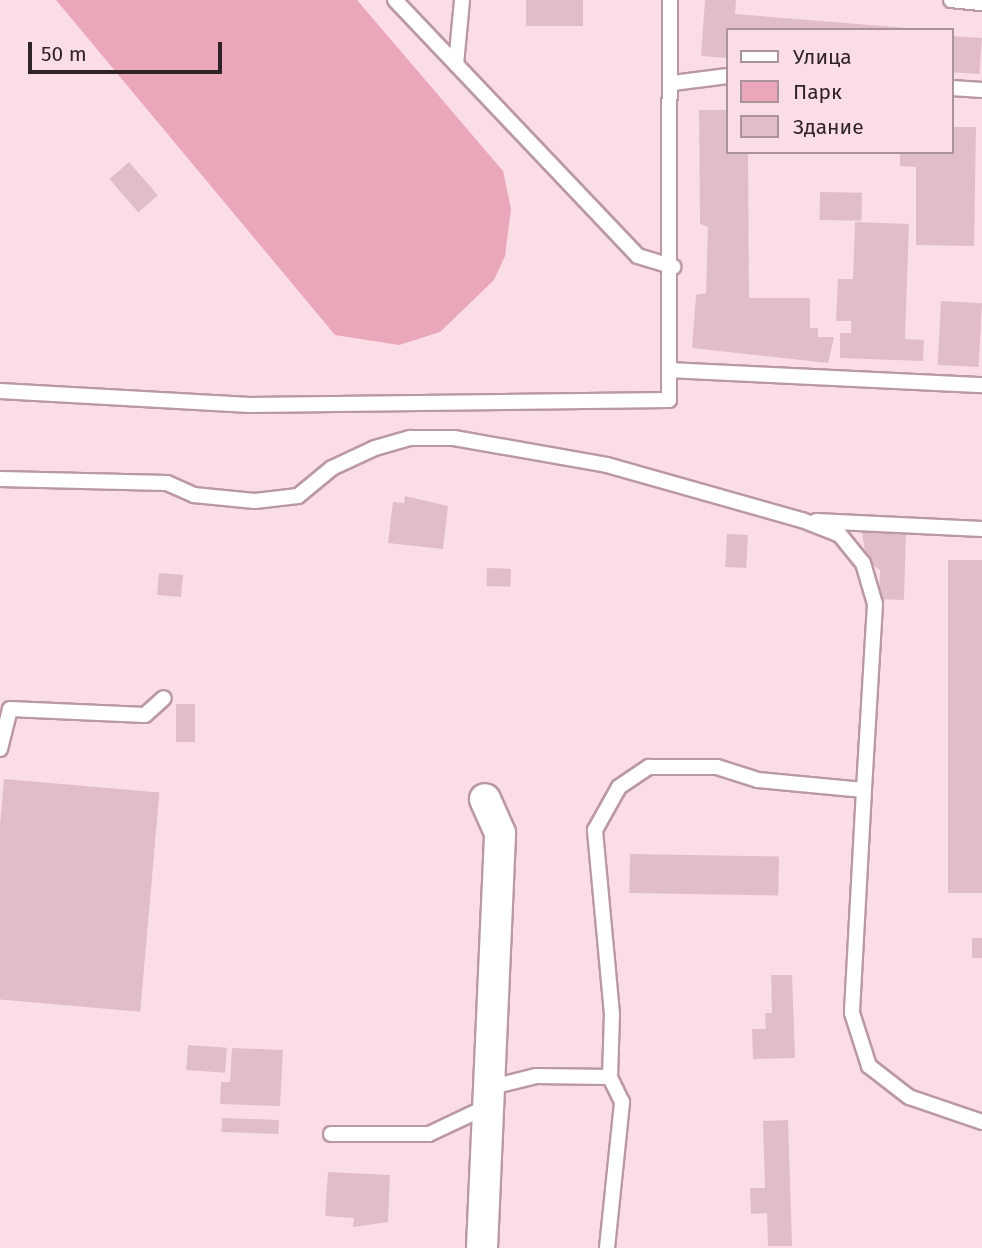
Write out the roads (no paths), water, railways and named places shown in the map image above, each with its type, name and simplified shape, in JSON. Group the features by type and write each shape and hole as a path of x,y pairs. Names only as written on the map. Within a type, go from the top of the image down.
{"street":[{"path":"482,1248 486,1097 500,833 485,799"}],"lane":[{"path":"395,0 638,256 673,267"},
{"path":"456,64 462,0"},
{"path":"0,391 250,405 669,400 673,267 670,0"},
{"path":"951,0 982,3"},
{"path":"673,83 726,76"},
{"path":"954,88 982,90"},
{"path":"670,370 982,385"},
{"path":"0,479 167,483 194,495 255,501 298,496 332,468 375,448 411,438 454,438 607,465 802,520 841,535 863,563 876,604 852,1013 869,1066 909,1097 982,1122"},
{"path":"802,520 982,529"},
{"path":"0,749 10,709 145,715 164,698"},
{"path":"607,1248 622,1102 610,1077 612,1014 595,830 619,787 649,767 717,767 758,780 864,790"},
{"path":"331,1134 429,1134 486,1097 536,1076 610,1077"}]}
